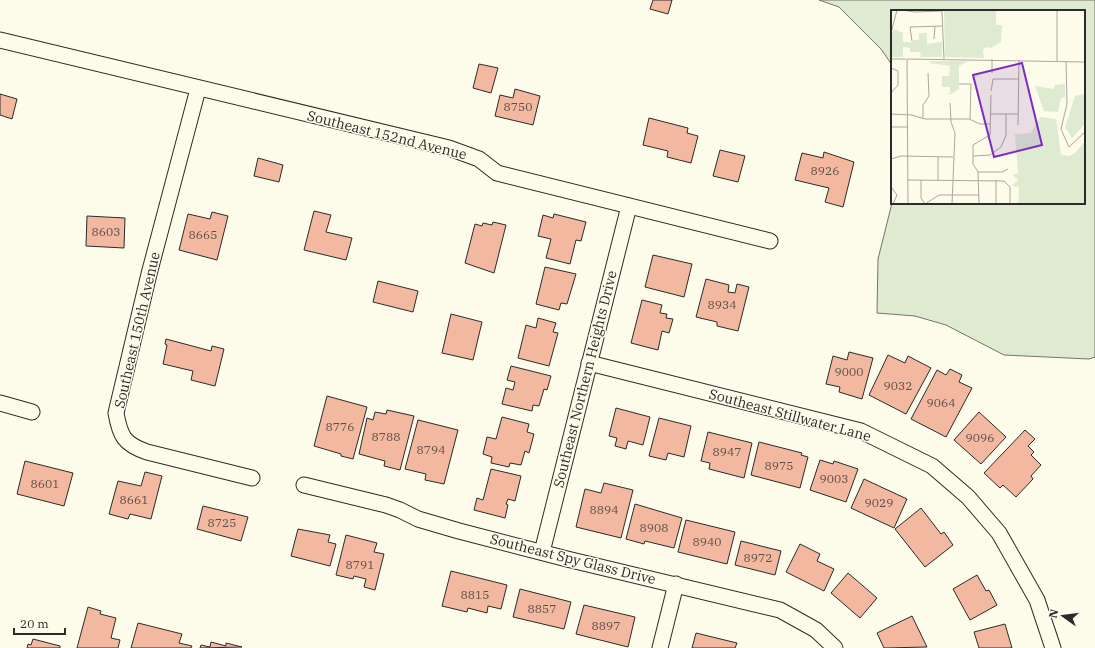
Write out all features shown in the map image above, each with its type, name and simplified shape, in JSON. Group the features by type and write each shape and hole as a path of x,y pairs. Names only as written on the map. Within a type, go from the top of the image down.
{"street":[{"name":"Southeast 152nd Avenue","path":"0,40 198,89 449,148 479,159 497,173 770,241"},
{"name":"Southeast 150th Avenue","path":"198,89 149,274 116,412 119,430 125,440 133,447 147,452 252,478"},
{"name":"Southeast Northern Heights Drive","path":"542,552 629,206"},
{"name":"Southeast Stillwater Lane","path":"589,363 861,431 932,466 968,497 999,533 1037,600 1053,648"},
{"path":"0,403 32,412"},
{"name":"Southeast Spy Glass Drive","path":"304,485 386,505 431,523 542,552 780,610 816,630 835,648"},
{"path":"660,648 676,584"}],"green space":[{"path":"819,0 1095,0 1095,357 1089,359 1004,355 946,325 915,316 877,313 878,259 892,204 1085,204 1085,10 891,10 891,64 881,49 839,7"}],"building":[{"path":"653,0 672,0 668,14 650,9"},
{"path":"479,64 498,68 491,93 473,88"},
{"path":"515,89 540,96 533,125 495,116 500,95 513,98"},
{"path":"0,94 17,99 12,119 0,115"},
{"path":"649,118 688,128 687,133 698,136 691,163 667,157 668,151 643,145"},
{"path":"720,150 745,156 738,182 713,176"},
{"path":"824,152 854,162 843,207 825,202 829,188 795,180 802,153 823,158"},
{"path":"258,158 283,165 279,182 254,176"},
{"path":"314,211 331,215 326,232 352,238 346,260 304,250"},
{"path":"212,212 228,216 217,260 179,250 188,214 210,219"},
{"path":"554,214 586,222 581,241 576,240 570,264 546,258 551,239 538,236 543,215 553,218"},
{"path":"87,216 125,218 124,248 86,246"},
{"path":"493,222 506,225 494,273 465,263 475,224 482,226 483,223 492,225"},
{"path":"653,255 692,264 684,297 645,287"},
{"path":"545,267 576,274 567,304 561,303 559,310 536,304"},
{"path":"706,279 729,285 728,292 735,293 737,284 749,287 738,331 717,326 717,322 696,317"},
{"path":"378,281 418,291 413,312 373,302"},
{"path":"642,300 662,305 660,313 667,314 666,318 673,319 669,333 662,331 658,350 631,343"},
{"path":"451,314 482,322 473,360 442,353"},
{"path":"538,318 556,323 553,332 558,333 549,366 518,358 526,325 536,328"},
{"path":"166,339 211,351 212,346 224,349 215,386 191,380 193,371 163,364 167,345 165,344"},
{"path":"849,352 873,358 862,399 839,392 840,387 826,384 833,356 847,360"},
{"path":"888,355 905,363 908,356 931,368 906,414 869,395"},
{"path":"511,366 551,376 547,390 544,389 539,406 533,405 532,411 502,404 506,388 513,390 515,382 507,380"},
{"path":"950,369 962,375 959,382 972,388 946,437 911,419 937,370 946,375"},
{"path":"327,396 367,407 353,459 314,446"},
{"path":"616,408 650,417 643,445 628,441 626,449 615,446 617,438 609,436"},
{"path":"387,410 414,416 400,470 384,466 385,461 359,454 367,418 373,420 375,412 386,414"},
{"path":"979,412 1006,437 981,464 954,440"},
{"path":"502,417 529,424 527,432 534,434 529,453 525,451 521,465 510,463 509,467 491,463 492,457 483,454 487,437 496,439"},
{"path":"659,418 691,426 684,457 668,453 666,460 649,456"},
{"path":"418,420 458,430 444,484 425,480 426,474 405,469"},
{"path":"1025,430 1035,439 1028,446 1034,452 1031,455 1041,465 1031,476 1033,479 1016,497 1003,485 1000,488 984,473"},
{"path":"708,432 752,443 744,478 709,469 710,463 701,461"},
{"path":"759,442 802,453 801,455 808,457 800,488 751,475"},
{"path":"820,460 833,464 834,461 858,469 846,502 810,490"},
{"path":"25,461 73,473 64,506 17,494"},
{"path":"491,469 521,476 515,501 508,499 506,504 508,505 505,518 474,510 477,498 483,500"},
{"path":"145,472 162,476 151,519 130,514 128,519 109,514 118,481 141,486"},
{"path":"864,479 907,499 894,528 851,508"},
{"path":"604,483 633,490 621,538 576,527 585,489 601,493"},
{"path":"635,504 682,518 674,548 645,541 644,544 626,539"},
{"path":"203,506 248,517 241,541 197,529"},
{"path":"921,508 941,534 944,532 953,545 925,567 895,529"},
{"path":"686,520 735,532 727,564 678,552"},
{"path":"298,529 330,535 328,542 336,544 330,566 291,556"},
{"path":"346,535 377,543 374,552 384,554 375,590 364,587 366,579 354,576 353,579 336,575"},
{"path":"741,541 781,551 775,575 735,565"},
{"path":"800,544 820,554 817,561 834,569 824,591 786,572"},
{"path":"451,571 507,585 501,609 488,606 487,613 468,608 467,612 442,606"},
{"path":"848,573 877,598 860,618 831,593"},
{"path":"977,575 986,591 989,590 997,605 970,620 953,589"},
{"path":"520,589 571,602 564,629 513,617"},
{"path":"584,605 635,617 628,647 576,634"},
{"path":"88,607 101,611 100,614 116,618 111,638 120,640 118,648 77,648"},
{"path":"912,616 927,647 884,648 877,633"},
{"path":"138,623 182,634 179,643 192,646 191,648 131,648"},
{"path":"1005,624 1012,648 979,648 974,632"},
{"path":"696,633 737,643 735,648 692,648"},
{"path":"33,639 60,646 60,648 27,648 28,644 31,645"},
{"path":"211,642 226,646 226,643 242,647 200,648 201,645 210,647"}]}
